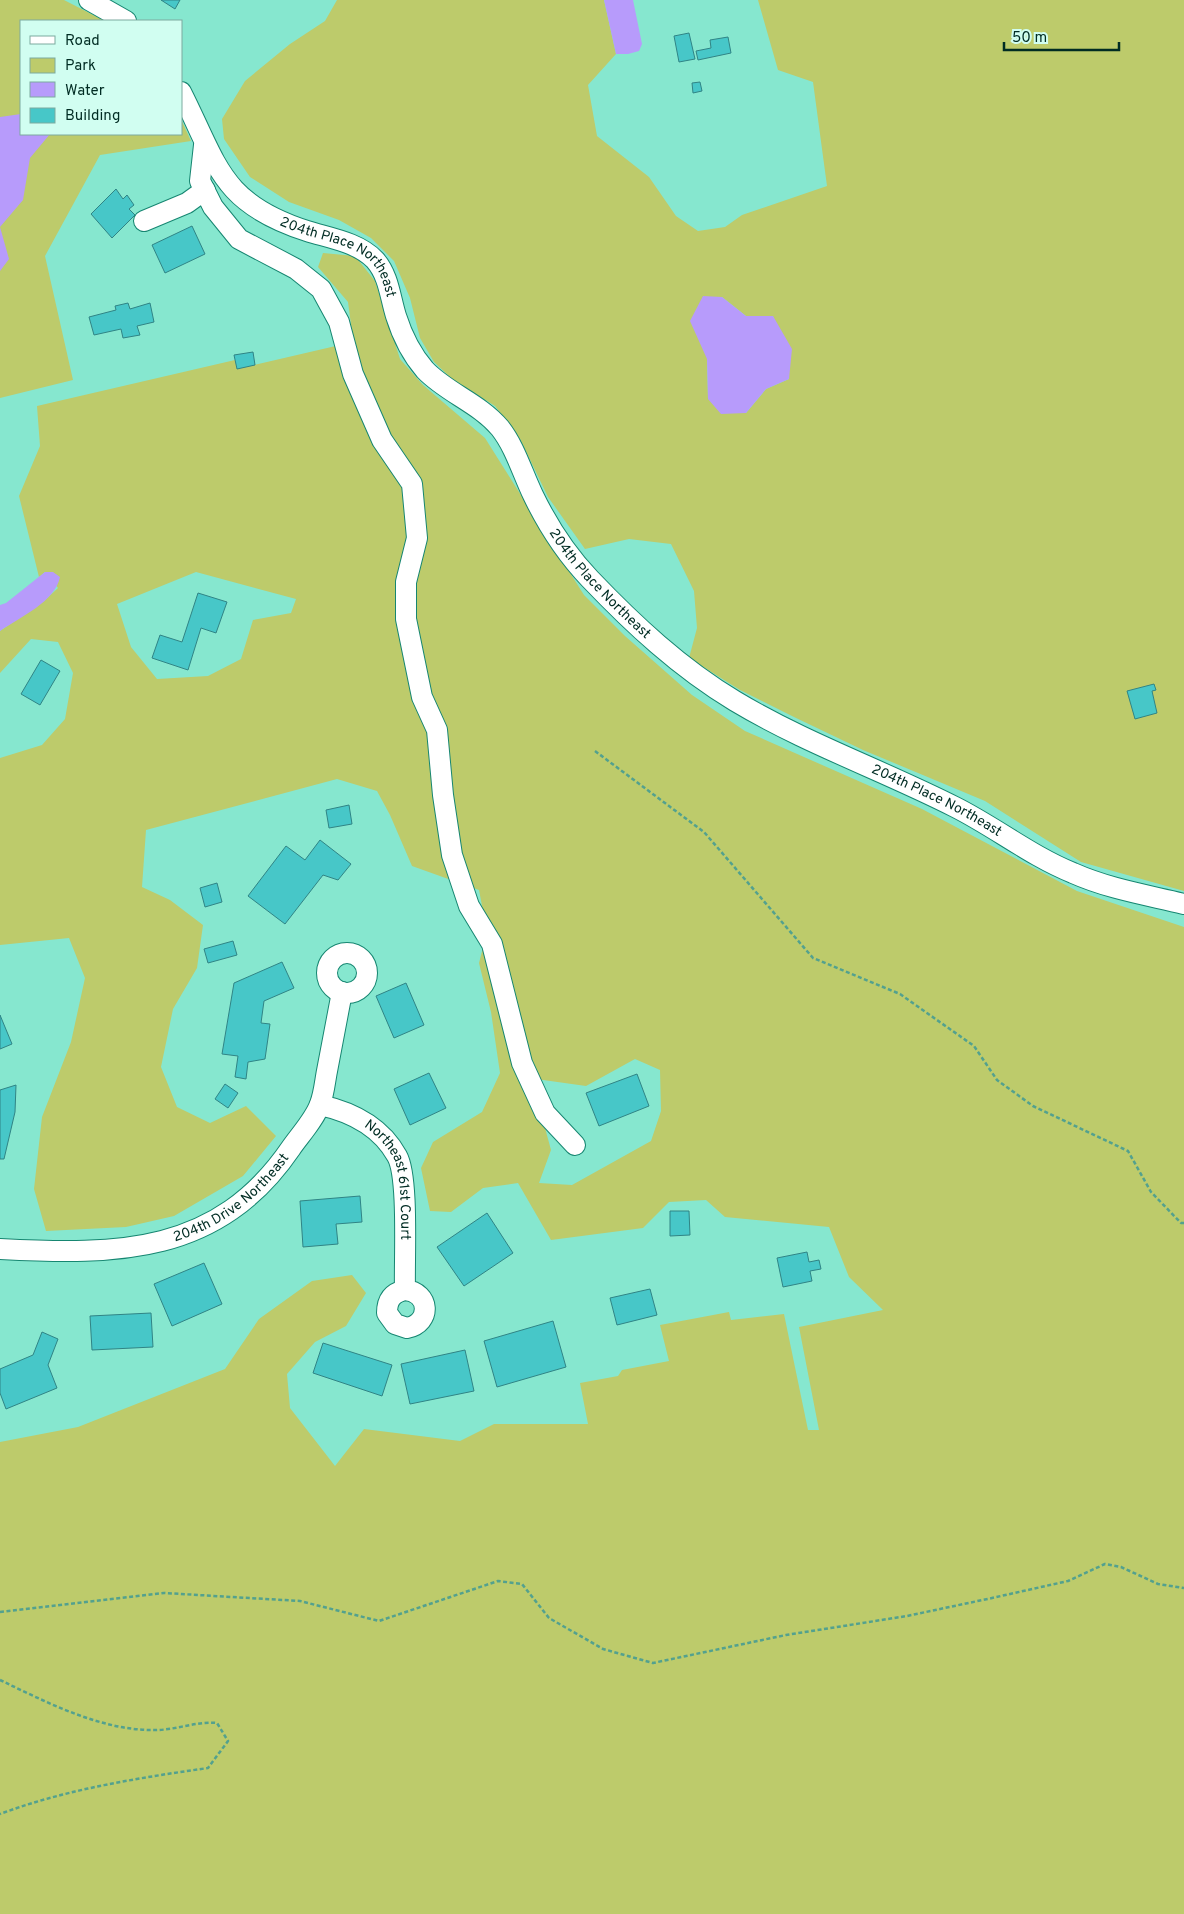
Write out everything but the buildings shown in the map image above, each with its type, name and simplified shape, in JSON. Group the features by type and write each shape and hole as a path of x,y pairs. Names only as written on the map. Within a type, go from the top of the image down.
{"street":[{"path":"89,0 124,20"},
{"name":"204th Place Northeast","path":"182,94 204,145 223,178 248,204 275,219 342,242 372,256 381,268 389,287 395,314 404,337 425,370 451,391 484,413 500,428 512,446 533,494 552,529 586,576 675,660 733,700 790,732 957,808 1039,857 1074,874 1122,890 1184,904"},
{"path":"204,145 200,181 213,207 239,238 296,269 321,289 339,322 353,374 382,440 412,484 417,538 406,582 406,619 422,697 437,730 443,796 452,855 470,906 492,944 522,1064 545,1113 575,1145"},
{"path":"144,221 187,203 205,190"},
{"name":"204th Drive Northeast","path":"0,1248 56,1251 153,1245 184,1236 220,1217 261,1186 282,1161 320,1105 342,992"},
{"name":"Northeast 61st Court","path":"320,1105 345,1110 370,1126 385,1139 398,1158 403,1178 405,1290"}],"path":[{"path":"595,751 704,832 813,958 900,994 974,1046 997,1080 1033,1106 1128,1151 1151,1192 1181,1223 1184,1223"},
{"path":"0,1612 164,1593 300,1601 379,1621 498,1581 522,1584 549,1618 603,1649 653,1663 786,1635 907,1616 992,1598 1068,1581 1105,1564 1122,1567 1158,1584 1184,1588"},
{"path":"0,1680 101,1723 153,1730 201,1722 217,1722 228,1741 208,1768 140,1777 36,1800 0,1814"}],"green space":[{"path":"0,0 64,0 103,20 20,20 20,135 182,135 182,121 191,141 100,155 45,256 73,380 0,398"},
{"path":"337,0 604,0 616,54 588,85 597,136 649,177 676,216 698,231 725,227 742,215 827,186 813,82 778,70 758,0 1184,0 1184,891 1081,862 985,801 863,750 794,717 740,690 689,658 697,628 694,591 671,544 629,539 585,549 548,497 520,439 495,406 452,379 434,362 420,338 410,298 394,261 371,238 339,220 289,202 250,177 224,139 222,119 245,81 290,44 325,21","holes":["722,297 746,316 773,316 789,379 766,389 746,413 708,399 707,359"]},
{"path":"323,253 355,256 375,281 400,359 423,385 485,438 584,595 625,636 692,695 745,731 922,809 1077,891 1184,927 1184,1914 0,1914 0,1442 78,1427 225,1369 259,1319 312,1281 352,1275 366,1293 346,1326 315,1342 287,1374 290,1408 335,1466 364,1429 460,1441 494,1424 588,1424 580,1383 618,1376 622,1370 669,1361 660,1325 729,1312 731,1320 784,1314 808,1430 819,1430 799,1327 883,1310 849,1277 829,1227 725,1217 706,1200 669,1202 643,1228 551,1240 518,1183 483,1188 451,1212 430,1211 421,1168 433,1142 482,1112 500,1073 491,1012 479,963 487,932 479,890 412,866 390,815 377,791 337,779 146,830 142,887 170,900 203,925 197,968 173,1009 161,1067 177,1107 210,1123 246,1106 276,1136 243,1176 174,1216 126,1227 46,1231 34,1189 42,1117 71,1042 85,978 69,938 0,945 0,758 42,745 65,719 73,673 58,642 31,639 0,673 0,631 45,600 58,588 45,572 39,577 19,496 40,446 37,406 235,360 237,369 340,345 358,377 348,302 318,267","holes":["196,572 296,599 291,613 253,620 241,659 208,676 157,679 131,647 117,604","635,1059 660,1070 661,1111 651,1141 572,1185 539,1183 551,1150 538,1102 536,1079 586,1086"]}],"water":[{"path":"604,0 633,0 642,44 639,51 628,54 616,54"},
{"path":"20,114 20,135 49,135 30,158 23,200 0,227 0,117"},
{"path":"0,227 9,259 0,271"},
{"path":"703,296 722,297 746,316 773,316 792,349 789,379 766,389 746,413 721,414 708,399 707,359 690,321"},
{"path":"45,572 53,572 60,577 57,586 51,594 36,608 0,631 0,605 6,603"}]}
